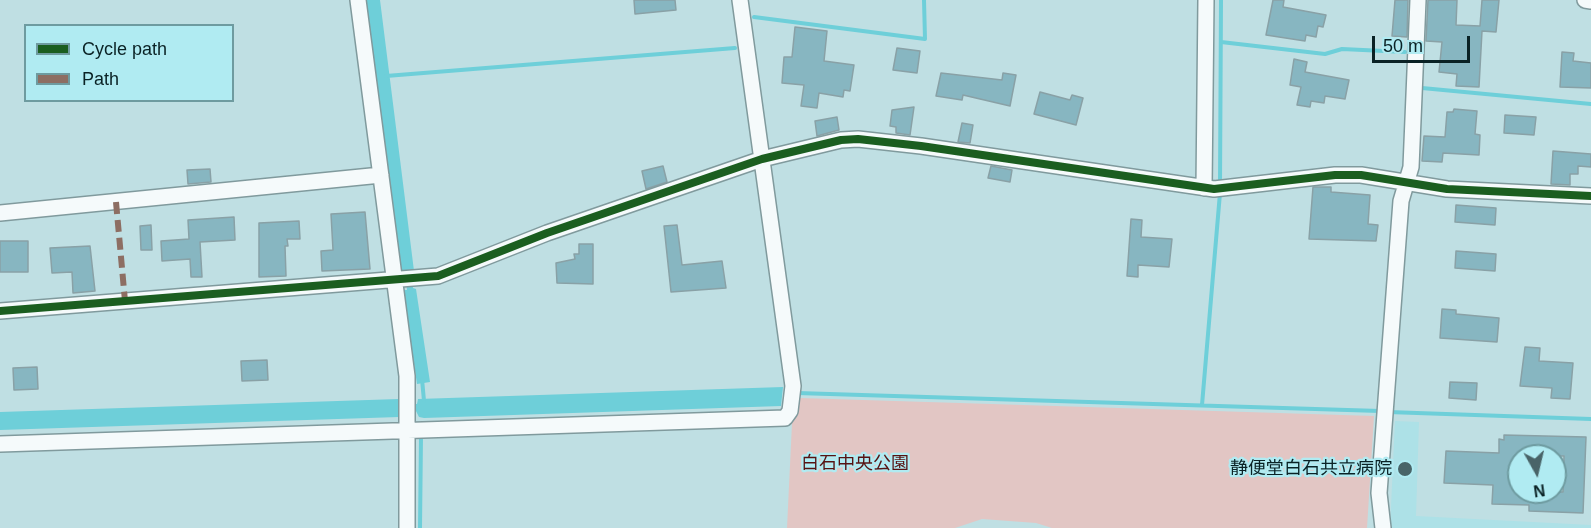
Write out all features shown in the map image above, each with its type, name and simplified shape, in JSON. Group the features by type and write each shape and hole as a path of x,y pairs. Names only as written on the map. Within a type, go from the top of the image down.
{"street":[{"path":"358,0 381,175 404,280 409,408 407,528"},
{"path":"0,444 785,418 793,393 740,0"},
{"path":"1383,528 1379,494 1401,201 1411,167 1418,0"},
{"path":"1585,0 1591,1"},
{"path":"1206,1 1214,189"},
{"path":"0,311 438,276 547,233 762,159 796,149 858,139 1214,189 1335,175 1361,176 1447,189 1591,196"},
{"path":"0,213 381,175"}],"shaded area":[{"name":"静便堂白石共立病院","path":"1395,421 1419,422 1416,516 1591,525 1591,528 1390,528"}],"green space":[{"name":"白石中央公園","path":"800,398 1374,416 1367,528 1052,528 1036,523 982,519 955,528 787,528 792,423"}],"water":[{"path":"366,0 380,0 414,271 411,271 413,288 416,289 430,382 417,384 403,290 407,290 405,272 401,272"},
{"path":"783,387 781,406 424,418 419,417 416,411 400,412 399,417 0,430 0,412 399,399 400,404 417,404 418,399"}],"building":[{"path":"634,0 675,0 676,10 635,14"},
{"path":"1273,0 1284,0 1283,7 1326,15 1323,27 1318,26 1316,37 1306,35 1305,41 1266,35"},
{"path":"1395,0 1408,0 1407,37 1392,36"},
{"path":"1428,0 1457,0 1456,25 1480,26 1482,0 1499,0 1496,32 1482,31 1479,87 1456,86 1457,74 1439,72 1442,42 1426,41"},
{"path":"795,27 827,31 824,61 854,65 850,91 844,90 843,97 819,93 817,108 801,106 804,85 782,83 784,57 792,57"},
{"path":"897,48 920,51 917,73 893,70"},
{"path":"1562,52 1574,53 1573,61 1591,63 1591,88 1560,87"},
{"path":"1294,59 1307,62 1305,72 1349,80 1345,99 1325,96 1324,103 1311,101 1310,107 1297,105 1301,87 1290,85"},
{"path":"941,73 1002,80 1003,73 1016,75 1010,106 963,95 962,100 936,96"},
{"path":"1040,92 1070,100 1072,95 1083,98 1076,125 1034,114"},
{"path":"914,107 910,135 896,133 896,127 890,126 892,110"},
{"path":"1454,109 1477,111 1475,134 1480,135 1479,155 1443,153 1442,162 1422,161 1424,136 1445,137 1447,112 1453,112"},
{"path":"1505,115 1536,117 1534,135 1504,133"},
{"path":"837,117 839,130 817,136 815,121"},
{"path":"962,123 973,125 970,143 958,142"},
{"path":"1553,151 1591,154 1591,167 1578,166 1578,174 1570,174 1570,185 1551,184"},
{"path":"663,166 667,182 646,189 642,171"},
{"path":"991,166 1012,170 1010,182 988,178"},
{"path":"210,169 211,182 188,184 187,170"},
{"path":"1313,187 1331,187 1331,192 1370,195 1368,224 1378,225 1376,241 1309,239"},
{"path":"1456,205 1496,208 1495,225 1455,222"},
{"path":"365,212 370,269 322,271 321,251 333,250 331,214"},
{"path":"234,217 235,240 200,242 202,277 191,277 190,259 162,261 161,241 189,239 188,220"},
{"path":"1131,219 1142,220 1141,237 1172,239 1169,267 1138,265 1138,277 1127,276"},
{"path":"299,221 300,239 287,239 288,246 285,246 286,276 259,277 259,223"},
{"path":"151,225 152,250 141,250 140,226"},
{"path":"677,225 682,265 722,261 726,288 671,292 664,226"},
{"path":"0,241 28,241 28,272 0,272"},
{"path":"579,244 593,244 593,284 557,283 556,263 575,259 574,254 579,254"},
{"path":"90,246 95,291 73,293 72,272 52,273 50,248"},
{"path":"1456,251 1496,254 1495,271 1455,268"},
{"path":"1442,309 1456,310 1456,314 1499,318 1497,342 1440,338"},
{"path":"1525,347 1540,348 1539,361 1573,363 1570,399 1551,398 1552,388 1520,386"},
{"path":"267,360 268,380 242,381 241,361"},
{"path":"37,367 38,389 14,390 13,368"},
{"path":"1450,382 1477,383 1476,400 1449,398"},
{"path":"1504,435 1586,437 1583,513 1529,511 1529,505 1492,504 1493,485 1444,483 1446,451 1499,453 1499,439 1504,440"}],"waterway":[{"path":"754,17 925,39 924,0"},
{"path":"1220,185 1221,0"},
{"path":"1221,42 1325,54 1342,49 1405,52"},
{"path":"386,76 735,48"},
{"path":"1422,88 1591,104"},
{"path":"1202,405 1220,193"},
{"path":"422,379 424,401"},
{"path":"797,393 1380,411"},
{"path":"1388,412 1591,419"},
{"path":"420,528 421,436"}],"marked path":[{"path":"116,202 125,301"}],"cycle path":[{"path":"0,311 438,276 547,233 762,159 841,140 858,139 921,146 1214,189 1335,175 1361,175 1447,189 1591,196"}],"place":[{"name":"静便堂白石共立病院","path":"1405,469"}]}
